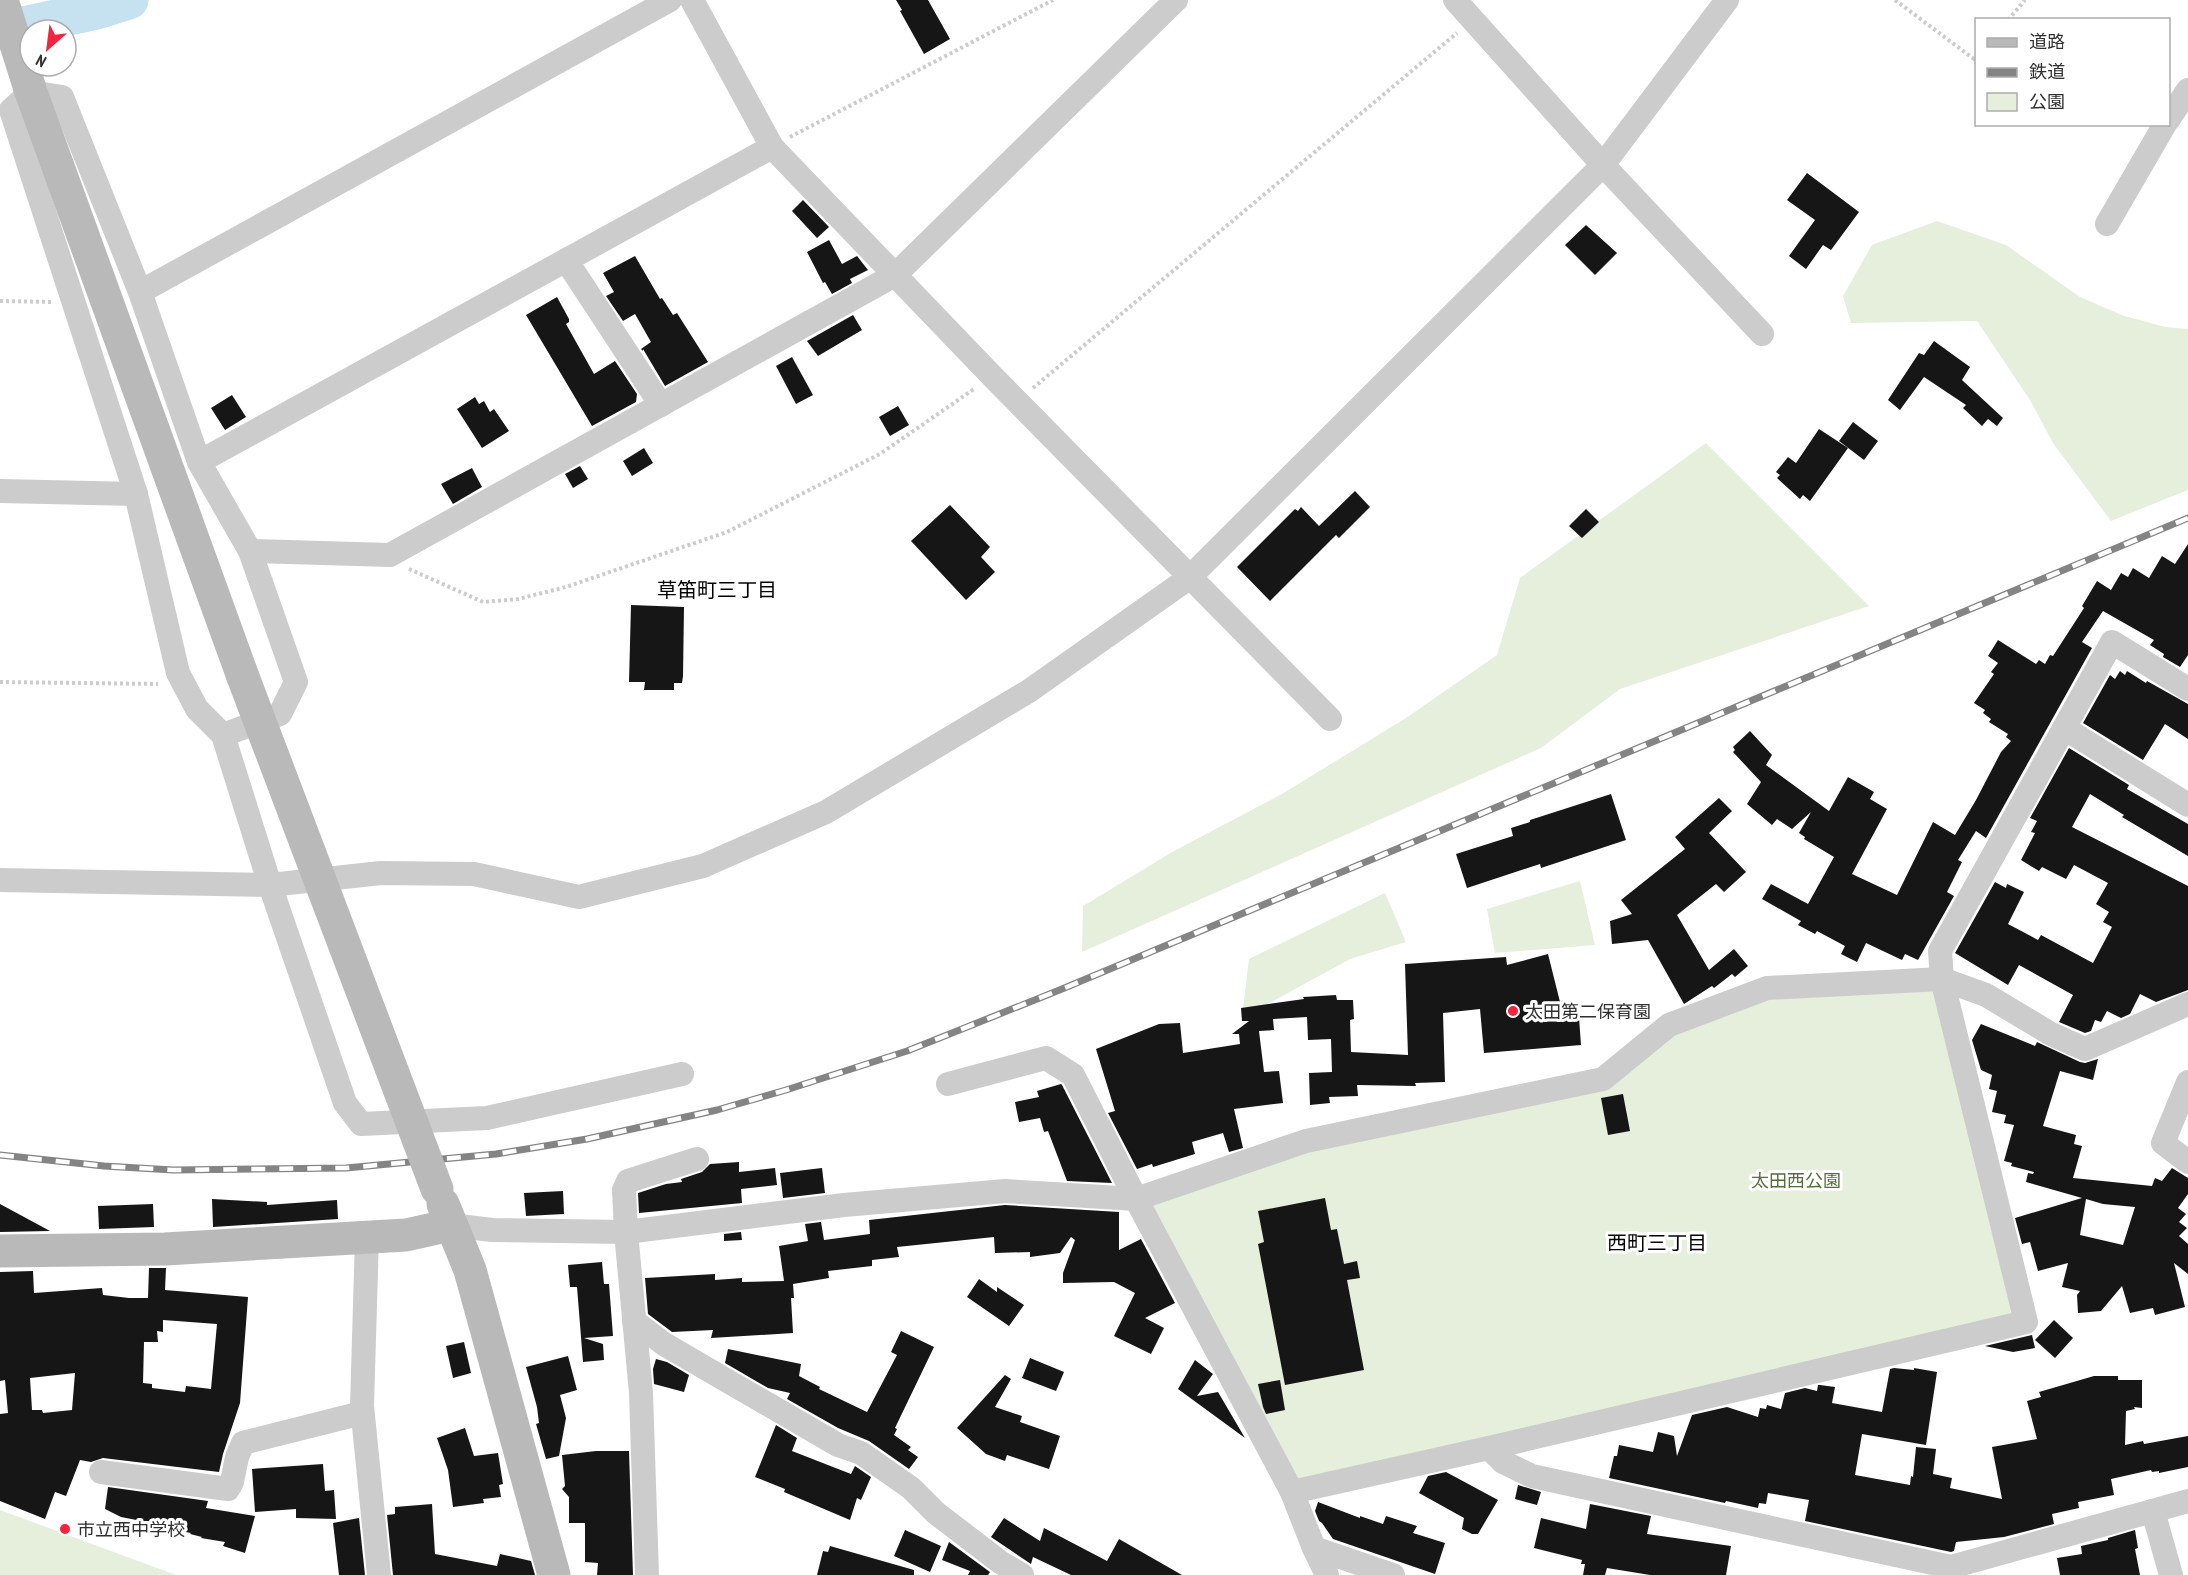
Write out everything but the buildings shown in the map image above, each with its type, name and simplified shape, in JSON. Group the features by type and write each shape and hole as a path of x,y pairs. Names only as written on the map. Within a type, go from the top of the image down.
{"street":[{"path":"140,292 669,0"},
{"path":"692,0 772,147 1189,578 1330,719"},
{"path":"250,551 390,555 895,275 1176,0"},
{"path":"1455,0 1603,165 1762,334"},
{"path":"0,880 270,885 381,873 474,874 579,897 703,866 826,812 1029,691 1189,578 1603,165 1727,0"},
{"path":"7,5 28,82 243,677 437,1189 470,1270 554,1575"},
{"path":"28,82 62,97 140,292 199,462 250,551 296,682 280,714 223,735"},
{"path":"28,82 11,110 136,494 178,673 197,709 223,735 270,885 345,1103 362,1124 487,1118 682,1074"},
{"path":"2170,118 2188,90"},
{"path":"2107,224 2164,126"},
{"path":"199,462 772,147"},
{"path":"566,260 662,405"},
{"path":"0,491 136,494"},
{"path":"1292,1492 2026,1322 1942,979 1940,951 2112,642 2186,684"},
{"path":"2064,728 2188,804"},
{"path":"0,1251 165,1249 367,1238 406,1234 451,1225 492,1230 626,1232 844,1204 1005,1191 1136,1199 1306,1141 1603,1079 1669,1024 1767,988 1942,979 1986,995 2051,1034 2085,1049 2188,1004"},
{"path":"948,1084 1046,1058 1073,1074 1136,1199 1292,1492 1327,1575"},
{"path":"2188,1082 2163,1143 2188,1162"},
{"path":"647,1575 641,1393 624,1190 628,1180 697,1159"},
{"path":"367,1238 363,1413 379,1575"},
{"path":"634,1321 664,1344 828,1439 861,1453 910,1488 936,1513 1000,1562 1022,1575"},
{"path":"101,1472 228,1489 243,1443 363,1413"},
{"path":"1489,1448 1503,1462 1532,1476 1951,1567 2188,1501"},
{"path":"2153,1511 2171,1575"},
{"path":"1314,1548 1392,1575"}],"path":[{"path":"772,147 1053,0"},
{"path":"1895,0 1975,58"},
{"path":"2010,18 2025,0"},
{"path":"1017,401 1473,20"},
{"path":"0,302 74,303"},
{"path":"390,555 408,569 483,602 518,599 566,587 727,532 880,454 992,376"},
{"path":"0,682 184,685"}],"green space":[{"path":"1937,221 2006,245 2080,297 2124,316 2166,327 2188,329 2188,490 2111,521 2053,443 2030,400 1977,321 1851,323 1843,296 1872,245"},
{"path":"1706,443 1869,606 1620,689 1541,748 1082,952 1083,906 1174,851 1282,794 1406,718 1497,655 1520,578"},
{"path":"1580,881 1595,945 1495,953 1487,909"},
{"path":"1385,893 1406,942 1350,959 1242,1018 1249,959"},
{"name":"太田西公園","path":"1942,979 2026,1322 1292,1492 1136,1199 1306,1141 1603,1079 1669,1025 1767,988"},
{"path":"0,1510 176,1575 0,1575"}],"waterway":[{"path":"0,31 97,10 129,0"}],"railway":[{"path":"0,1155 104,1166 173,1170 346,1168 496,1154 587,1139 717,1110 786,1090 907,1051 1062,989 2188,518"}],"place":[{"name":"太田第二保育園","path":"1513,1011"},
{"name":"市立西中学校","path":"65,1529"}],"district":[{"name":"草笛町三丁目","path":"717,590"},
{"name":"西町三丁目","path":"1657,1243"}]}
